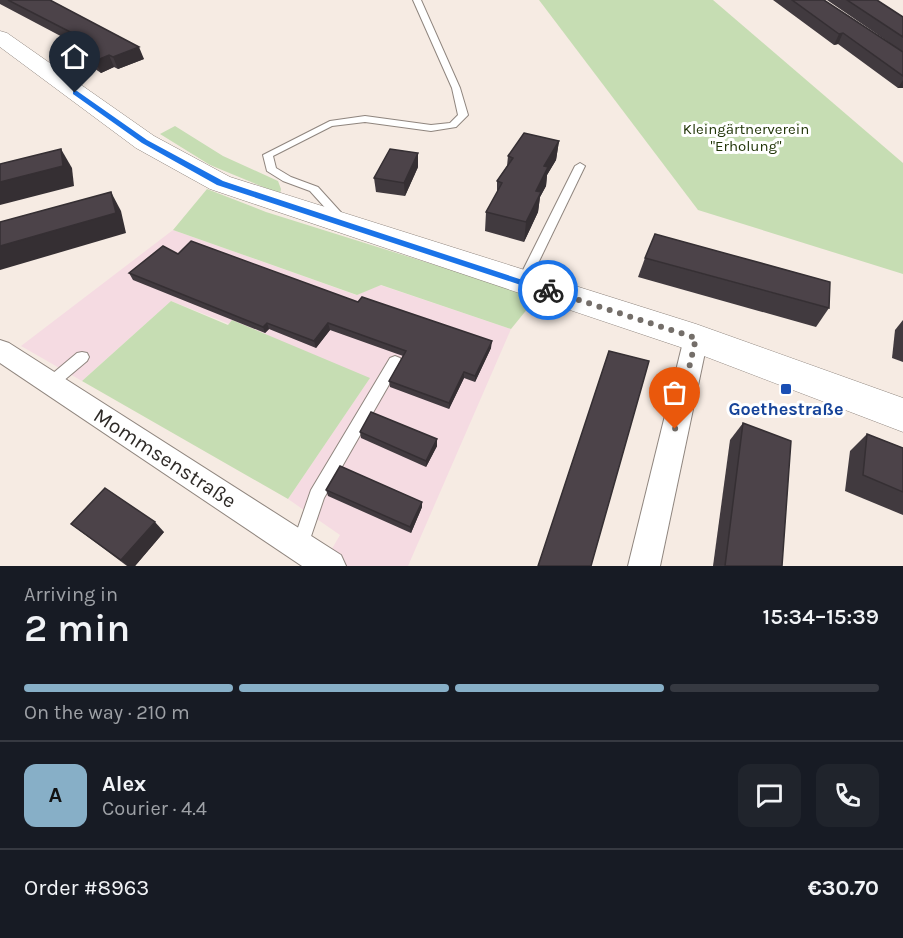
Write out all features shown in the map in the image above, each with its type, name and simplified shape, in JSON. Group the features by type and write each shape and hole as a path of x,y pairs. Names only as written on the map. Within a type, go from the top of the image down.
{"main road":[{"path":"0,37 144,142 220,183 696,338 903,415"}],"street":[{"path":"644,566 696,338"},
{"name":"Mommsenstraße","path":"0,350 330,566"}],"lane":[{"path":"350,225 328,207 314,189 287,179 271,169 268,155 330,124 365,119 431,128 453,125 463,115 456,88 417,0"},
{"path":"523,282 580,166"},
{"path":"51,383 82,357"},
{"path":"300,546 317,495 394,362"}],"shaded area":[{"path":"173,230 356,295 380,285 511,329 408,566 322,566 340,535 288,499 369,379 171,301 82,381 21,346"}],"green space":[{"name":"Kleingärtnerverein \"Erholung\"","path":"539,0 713,0 903,163 903,274 698,210"},
{"path":"175,126 223,156 278,181 280,194 210,165 160,134"},
{"path":"207,189 266,212 537,297 511,329 381,285 357,295 173,230"},
{"path":"171,301 228,325 232,320 370,378 288,499 82,381"}],"building":[{"path":"8,0 50,0 139,47 95,61 68,42 80,37"},
{"path":"792,0 824,0 903,52 903,76 843,33 839,34"},
{"path":"847,0 877,0 903,17 903,37"},
{"path":"524,133 559,141 544,166 548,167 536,191 541,192 526,222 486,212 502,183 497,181 513,158 508,156"},
{"path":"61,149 63,166 0,182 0,164"},
{"path":"390,149 418,153 404,183 374,178"},
{"path":"111,192 116,213 0,246 0,222"},
{"path":"655,234 830,282 829,308 645,258"},
{"path":"191,241 358,302 362,297 492,341 475,376 464,372 449,403 389,381 406,351 328,323 314,341 267,323 263,327 129,273 163,246 178,254"},
{"path":"609,351 649,361 591,566 538,566"},
{"path":"371,412 437,439 426,461 360,432"},
{"path":"743,423 791,441 782,566 725,566"},
{"path":"867,434 903,448 903,492 863,475"},
{"path":"340,466 422,502 410,527 326,490"},
{"path":"105,488 155,522 121,560 71,524"}],"way so far":[{"path":"548,290 696,338 675,429"}],"place":[{"name":"Goethestraße","path":"786,389"}],"route":[{"path":"75,93 144,142 220,183 548,290"}]}
